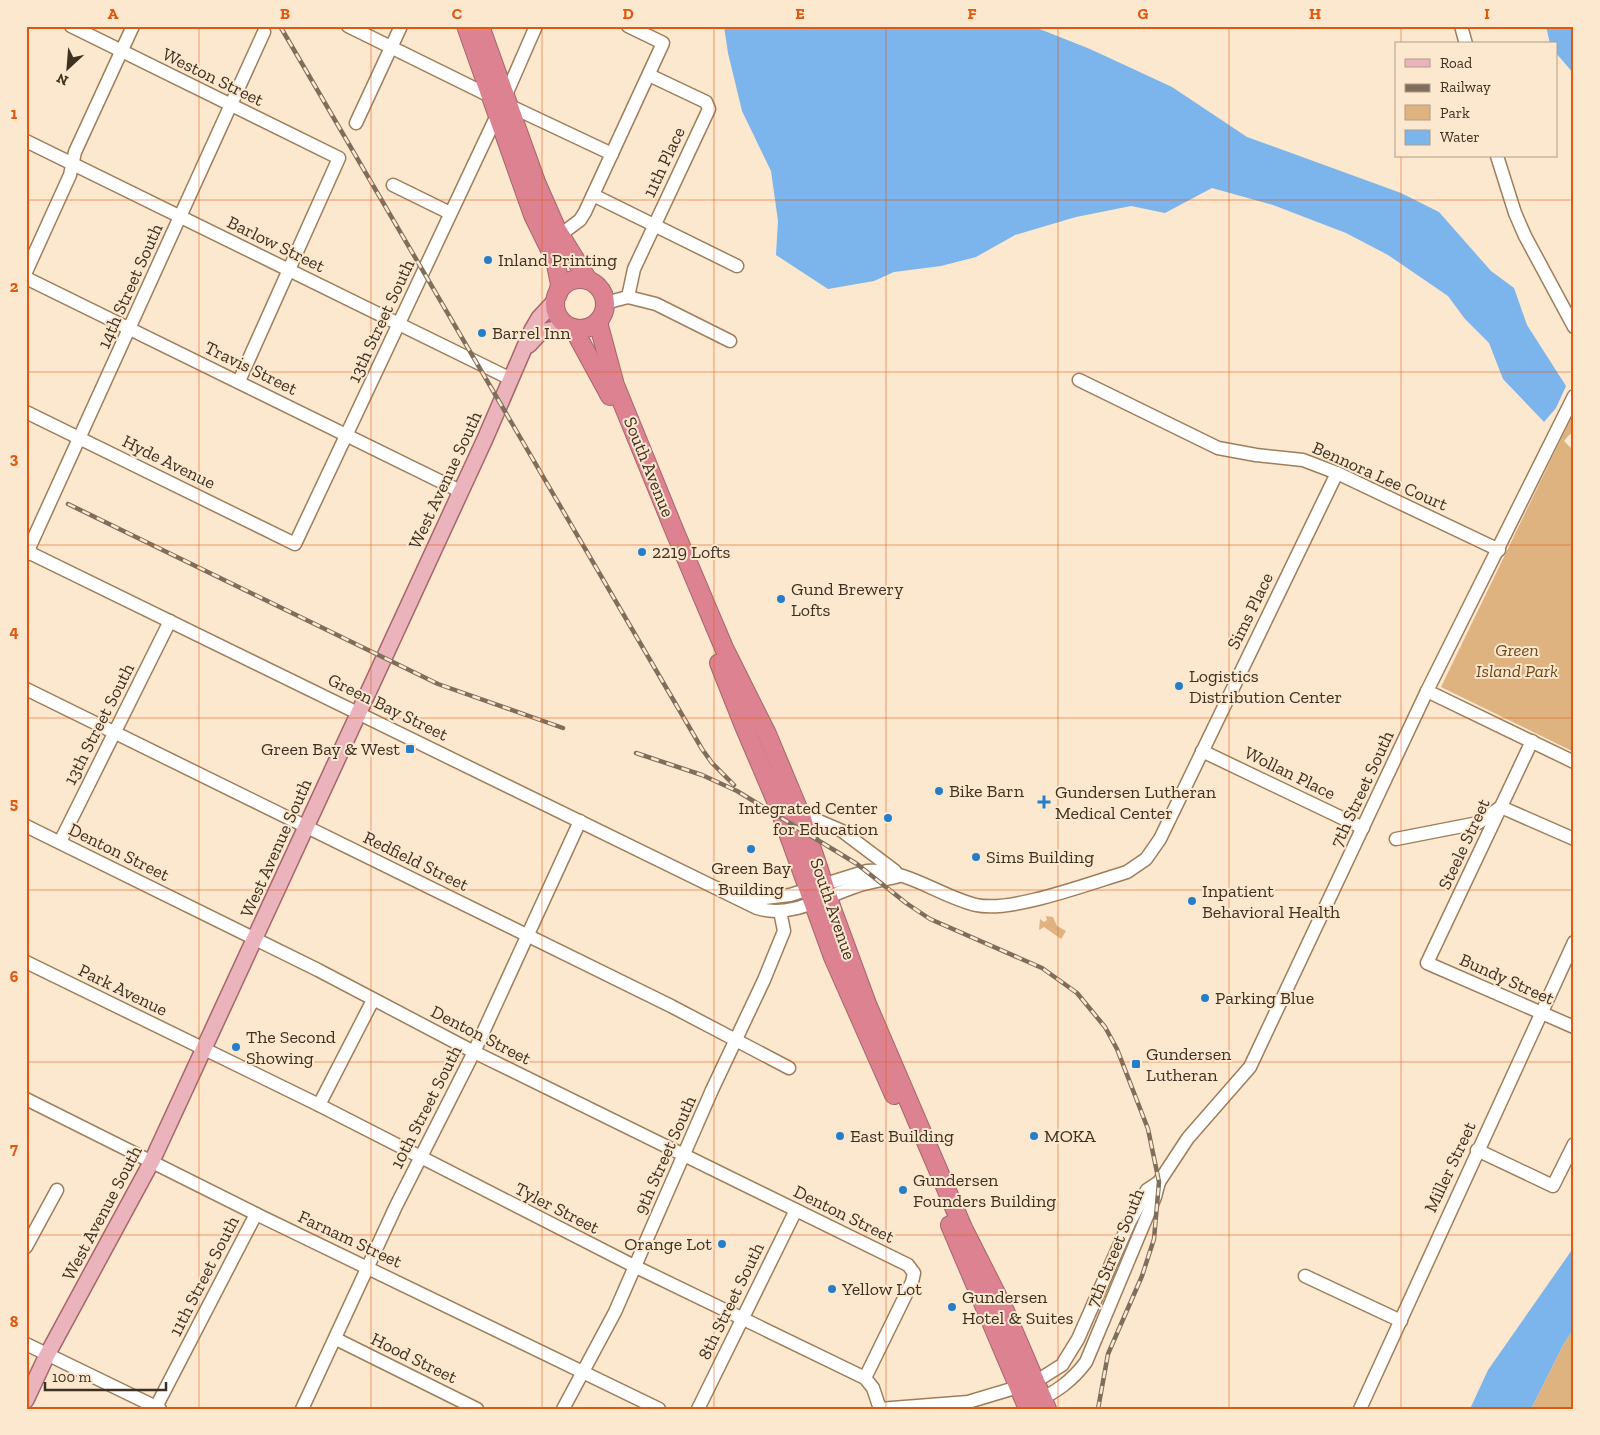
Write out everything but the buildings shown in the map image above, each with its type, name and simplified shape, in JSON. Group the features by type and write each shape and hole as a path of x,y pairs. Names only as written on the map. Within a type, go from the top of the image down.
{"highway":[{"name":"South Avenue","path":"466,26 560,235 588,280 602,291 605,303"},
{"name":"South Avenue","path":"480,26 500,103 533,215 555,260 560,284 557,297 558,314 570,327 615,408 744,726 867,1004 952,1204 1045,1404"},
{"path":"557,297 568,283 588,280"},
{"path":"570,327 589,328 598,322 602,316 605,303"},
{"name":"South Avenue","path":"598,322 615,385 675,532 724,648 767,734 800,813 818,894 845,986 917,1148 1025,1408"}],"main road":[{"name":"West Avenue South","path":"26,1400 48,1355 152,1161 256,939 539,318 557,297"},
{"name":"West Avenue South","path":"525,350 541,332 570,327"},
{"name":"West Avenue South","path":"26,1386 48,1355"}],"street":[{"name":"Weston Street","path":"71,26 339,158 290,270"},
{"path":"26,272 70,175 75,152 133,26"},
{"path":"348,26 500,103 612,154"},
{"path":"356,123 401,26"},
{"name":"13th Street South","path":"295,544 400,324 536,26"},
{"path":"560,235 580,220 663,43 628,26"},
{"path":"1461,26 1465,42"},
{"name":"14th Street South","path":"27,552 264,32"},
{"name":"11th Place","path":"628,297 634,269 709,109 706,102 649,75"},
{"name":"Barlow Street","path":"26,141 512,379"},
{"path":"1499,158 1513,206 1525,236 1574,327"},
{"path":"393,185 450,213"},
{"path":"593,195 737,266"},
{"path":"239,381 290,270"},
{"name":"Travis Street","path":"26,278 460,491"},
{"path":"605,303 628,297 656,304 730,341"},
{"name":"Bennora Lee Court","path":"1079,380 1218,448 1247,454 1303,460 1337,472 1499,550"},
{"name":"7th Street South","path":"1025,1408 1045,1404 1075,1376 1086,1362 1155,1197 1159,1182 1188,1138 1250,1067 1427,690 1499,550 1574,396"},
{"name":"Hyde Avenue","path":"26,412 295,544"},
{"name":"Sims Place","path":"800,813 842,831 903,877 976,905 1007,906 1133,869 1154,849 1337,472"},
{"name":"Green Bay Street","path":"27,552 359,712 764,911 780,911 818,894"},
{"name":"13th Street South","path":"60,842 170,621"},
{"name":"Redfield Street","path":"26,689 527,935 736,1039 789,1068"},
{"path":"1427,690 1574,762"},
{"name":"Steele Street","path":"1427,963 1532,741"},
{"name":"Wollan Place","path":"1202,751 1363,828"},
{"path":"1396,839 1478,823 1501,807 1574,839"},
{"name":"10th Street South","path":"302,1409 419,1158 474,1052 580,821"},
{"name":"Denton Street","path":"26,826 256,939 474,1052 902,1262 913,1270 913,1278 865,1378"},
{"path":"818,894 903,877"},
{"name":"Green Bay Street","path":"734,896 779,897 818,894"},
{"name":"9th Street South","path":"563,1409 615,1312 784,931 780,911"},
{"name":"Miller Street","path":"1360,1409 1477,1150 1574,942"},
{"name":"Park Avenue","path":"26,962 204,1050"},
{"name":"Bundy Street","path":"1427,963 1574,1028"},
{"path":"319,1105 373,1000"},
{"name":"Tyler Street","path":"204,1050 319,1105 419,1158 634,1266 865,1378"},
{"name":"Farnam Street","path":"26,1099 256,1214 368,1266 659,1409"},
{"path":"1477,1150 1553,1186 1574,1144"},
{"name":"7th Street South","path":"880,1409 968,1402 1018,1388 1052,1373 1071,1353 1130,1221 1147,1190 1159,1182"},
{"path":"26,1247 57,1190"},
{"name":"8th Street South","path":"698,1409 796,1210"},
{"name":"11th Street South","path":"157,1408 256,1214"},
{"path":"1305,1276 1401,1321"},
{"name":"Hood Street","path":"336,1339 477,1409"},
{"path":"26,1344 157,1408"},
{"path":"865,1378 873,1388 880,1409"}],"green space":[{"name":"Green Island Park","path":"1574,412 1574,435 1570,434 1564,441 1574,451 1574,752 1441,687"},
{"path":"1046,916 1053,917 1057,926 1066,931 1061,939 1044,927 1039,930 1040,919 1044,922 1047,920"},
{"path":"1574,1328 1574,1409 1531,1409 1563,1345"}],"water":[{"path":"724,26 1032,26 1090,49 1172,87 1247,137 1401,193 1439,212 1491,271 1514,288 1527,325 1566,386 1556,408 1544,422 1503,379 1489,343 1465,319 1448,296 1388,255 1346,233 1273,205 1212,188 1165,213 1131,206 1076,217 1015,235 976,257 941,266 894,272 874,281 828,289 776,255 778,221 771,171 742,111 728,53"},
{"path":"1546,26 1574,26 1574,74 1558,55 1558,42 1550,42"},
{"path":"1574,1247 1574,1328 1563,1345 1531,1409 1470,1409 1488,1370"}],"railway":[{"path":"280,26 702,749 712,763 734,785"},
{"path":"68,504 438,684 563,728"},
{"path":"636,753 702,775 737,791 857,864 906,903 930,919 1042,968 1077,993 1105,1027 1117,1049 1148,1129 1159,1182 1154,1239 1142,1276 1108,1354 1098,1409"}],"place":[{"name":"Inland Printing","path":"488,260"},
{"name":"Barrel Inn","path":"482,333"},
{"name":"2219 Lofts","path":"642,552"},
{"name":"Gund Brewery Lofts","path":"781,599"},
{"name":"Logistics Distribution Center","path":"1179,686"},
{"name":"Green Bay & West","path":"410,749"},
{"name":"Bike Barn","path":"939,791"},
{"name":"Gundersen Lutheran Medical Center","path":"1044,802"},
{"name":"Integrated Center for Education","path":"888,818"},
{"name":"Green Bay Building","path":"751,849"},
{"name":"Sims Building","path":"976,857"},
{"name":"Inpatient Behavioral Health","path":"1192,901"},
{"name":"Parking Blue","path":"1205,998"},
{"name":"The Second Showing","path":"236,1047"},
{"name":"Gundersen Lutheran","path":"1136,1064"},
{"name":"East Building","path":"840,1136"},
{"name":"MOKA","path":"1034,1136"},
{"name":"Gundersen Founders Building","path":"903,1190"},
{"name":"Orange Lot","path":"722,1244"},
{"name":"Yellow Lot","path":"832,1289"},
{"name":"Gundersen Hotel & Suites","path":"952,1307"}]}
